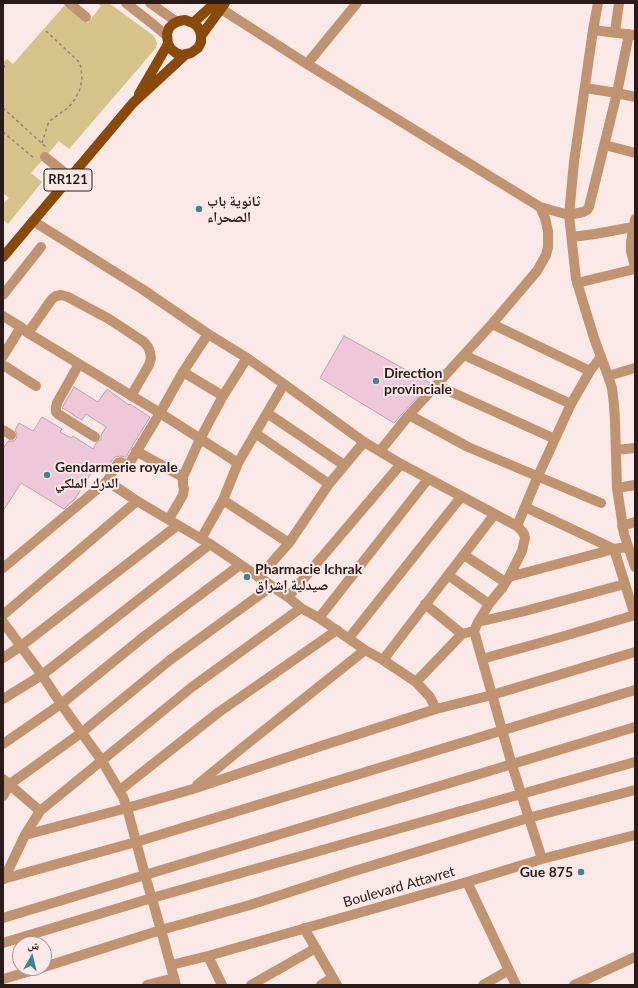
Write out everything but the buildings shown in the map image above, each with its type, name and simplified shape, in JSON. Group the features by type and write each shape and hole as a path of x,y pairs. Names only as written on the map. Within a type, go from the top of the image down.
{"main road":[{"name":"RR121","path":"3,258 133,103 185,55 198,48 201,36 218,5"},
{"path":"192,23 218,5"},
{"path":"177,22 185,20 192,23 200,30 201,36"},
{"name":"RR121","path":"133,103 167,40 169,28 177,22"},
{"path":"167,40 171,49 176,53 185,55"}],"street":[{"path":"69,3 86,17"},
{"path":"126,3 154,25 167,40"},
{"path":"150,3 177,22"},
{"path":"307,64 358,3"},
{"path":"598,3 574,162 569,215 576,279 594,338 612,388 617,488 622,526 635,567"},
{"path":"615,32 619,3"},
{"path":"218,5 307,64 540,207 569,215 587,210 589,207 632,34 593,30"},
{"path":"585,88 635,97"},
{"path":"605,145 635,153"},
{"path":"42,156 70,177"},
{"path":"380,451 409,415 492,324 537,271 546,255 548,247 548,231 545,218 540,207"},
{"path":"33,221 142,289 208,334 247,358 364,442 401,464 517,526 524,534 525,541 522,551 507,580 489,604 476,626 482,659 502,731 542,859"},
{"path":"572,237 595,234 634,223 631,251 635,268 577,283"},
{"path":"3,295 41,247"},
{"path":"3,356 52,299 61,295 68,297 109,319 144,342 148,347 151,358 131,396"},
{"path":"3,316 238,463"},
{"path":"492,324 590,371"},
{"path":"3,568 107,481 118,463 121,462 127,465 160,413 183,372 208,334"},
{"path":"464,355 571,404"},
{"path":"517,526 571,404 590,371 601,357"},
{"path":"169,519 183,495 183,477 200,438 223,396 247,358"},
{"path":"79,364 57,402 56,412 95,437"},
{"path":"3,365 36,386"},
{"path":"608,376 635,368"},
{"path":"183,372 223,396"},
{"path":"3,699 42,675 206,542 238,463 284,384"},
{"path":"436,385 555,439"},
{"path":"266,413 344,465"},
{"path":"409,415 468,447 601,503"},
{"path":"255,433 329,484"},
{"path":"259,577 289,543 329,484 364,442"},
{"path":"616,450 635,448"},
{"path":"136,451 183,477"},
{"path":"288,597 401,464"},
{"path":"319,618 428,478"},
{"path":"107,481 137,501 206,542 288,597 300,608 319,618 365,650 416,682 430,697 436,709"},
{"path":"617,488 635,485"},
{"path":"349,638 462,497"},
{"path":"222,500 289,543"},
{"path":"3,615 137,501"},
{"path":"482,659 635,615 614,549 525,507"},
{"path":"383,660 494,515"},
{"path":"622,526 635,522"},
{"path":"3,658 21,646 178,525"},
{"path":"464,555 507,580 614,549 628,547"},
{"path":"3,744 61,704 146,635 240,565"},
{"path":"448,575 489,604"},
{"path":"416,682 462,634 476,626 625,584"},
{"path":"3,796 7,782 81,733 170,660 272,586"},
{"path":"426,604 462,634"},
{"path":"3,879 25,835 40,811 192,687 300,608"},
{"path":"3,622 102,761 120,790 127,808 175,981 147,985"},
{"path":"120,790 219,712 337,630"},
{"path":"193,789 365,650"},
{"path":"25,835 193,789 436,709 492,695 635,652"},
{"path":"3,879 136,842 635,690"},
{"path":"3,918 635,727"},
{"path":"3,943 152,898 635,762"},
{"path":"7,782 40,811"},
{"path":"52,964 162,930 250,905 348,873 528,818 635,790"},
{"name":"Boulevard Attavret","path":"171,965 208,956 542,859 635,835"},
{"path":"466,882 516,985"},
{"path":"304,928 335,981 321,985"},
{"path":"251,985 316,948"},
{"path":"208,956 222,985"},
{"path":"574,985 635,958"},
{"path":"484,985 509,970"},
{"path":"3,979 13,976"}],"path":[{"path":"42,143 48,124 51,120 69,107 80,89 82,79 81,67 78,61 44,29"},
{"path":"3,68 7,63"},
{"path":"3,108 48,148 42,156 3,132"}],"shaded area":[{"path":"97,3 109,3 154,36 157,43 156,48 69,149 59,141 31,173 42,182 8,224 3,220 3,204 9,198 3,193 3,63 7,59 13,64 64,6 88,23 101,6"}],"place":[{"name":"ثانوية باب الصحراء","path":"199,209"},
{"name":"Direction provinciale","path":"376,381"},
{"name":"Gendarmerie royale الدرك الملكي","path":"47,475"},
{"name":"Pharmacie Ichrak صيدلية إشراق","path":"247,577"},
{"name":"Gue 875","path":"581,872"}]}
